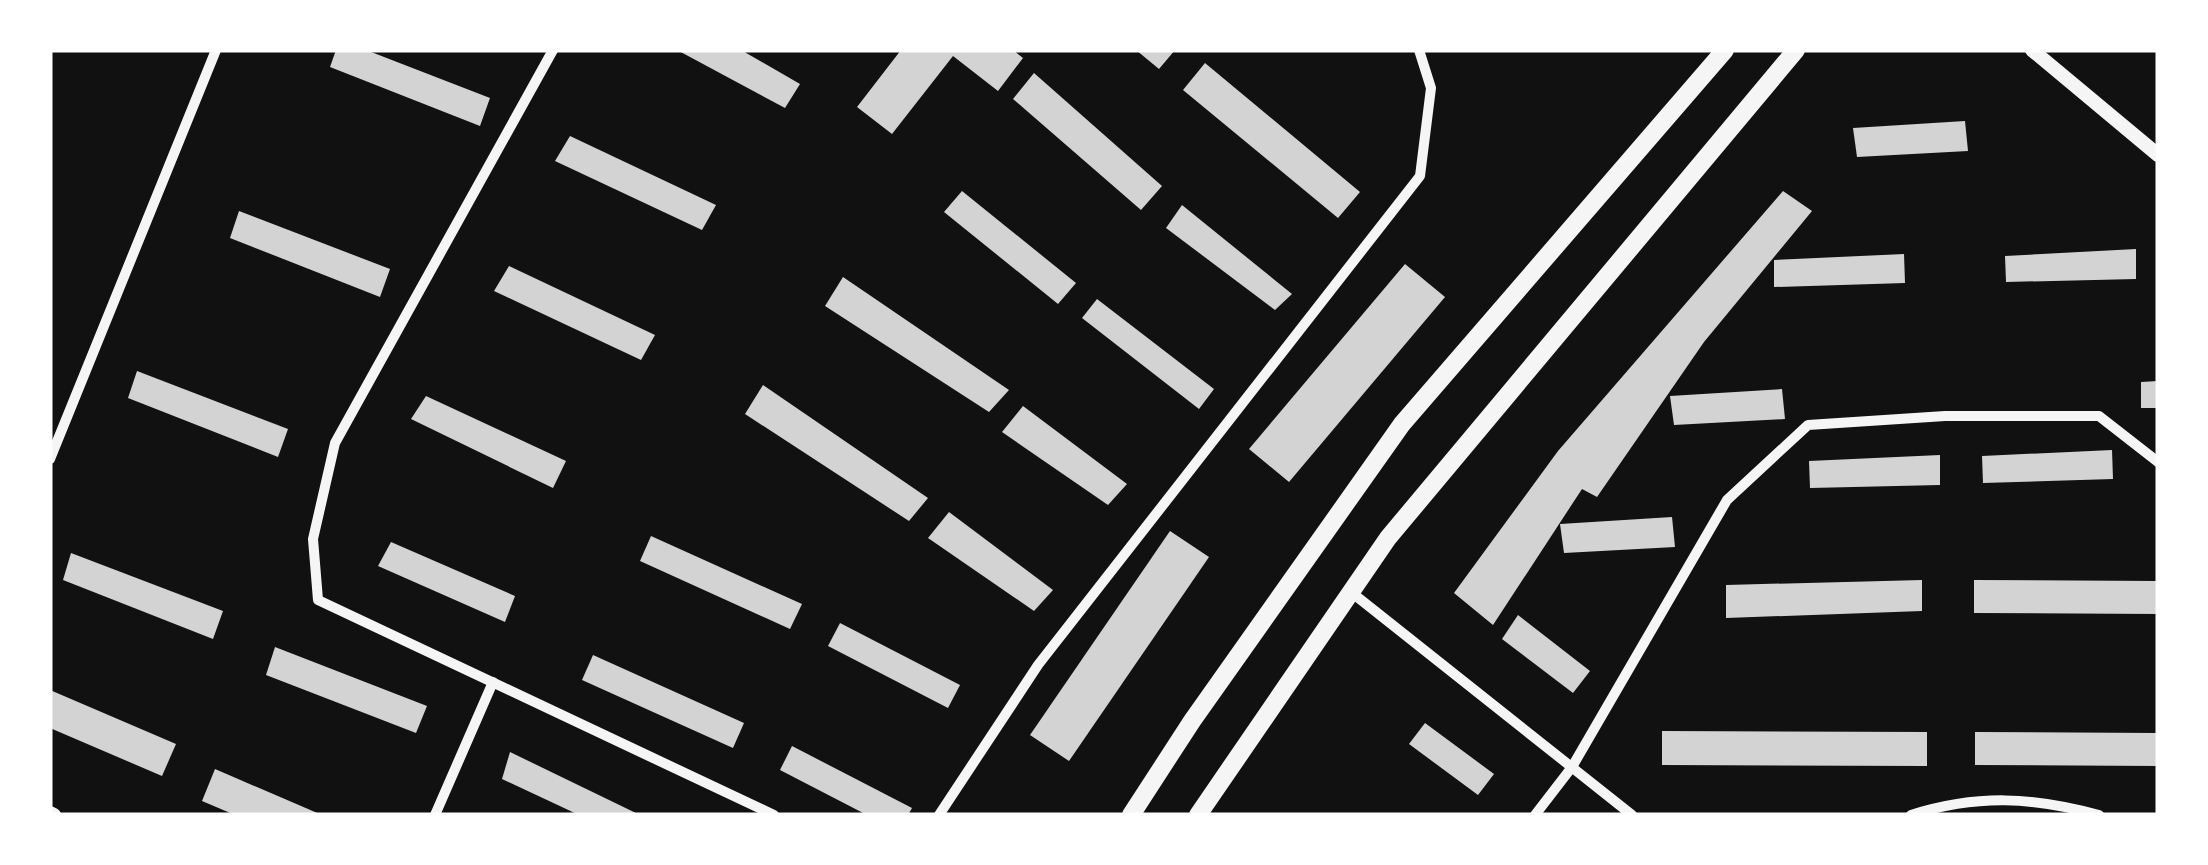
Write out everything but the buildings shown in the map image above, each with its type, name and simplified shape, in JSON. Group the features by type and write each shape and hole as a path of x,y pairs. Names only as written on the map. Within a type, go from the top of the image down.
{"main road":[{"path":"1131,815 1192,721 1402,424 1725,50"},
{"path":"1198,815 1388,538 1796,50"}],"street":[{"path":"50,459 216,50"},
{"path":"553,50 335,443 312,539 318,600 774,815"},
{"path":"939,815 1038,665 1420,176 1431,88 1419,50"},
{"path":"2032,50 2158,155"},
{"path":"1535,815 1572,767 1727,500 1808,424 1945,416 2099,416 2158,462"},
{"path":"1351,592 1632,815"},
{"path":"435,815 493,682"},
{"path":"1911,815 1954,802 2043,800 2098,815"}]}
